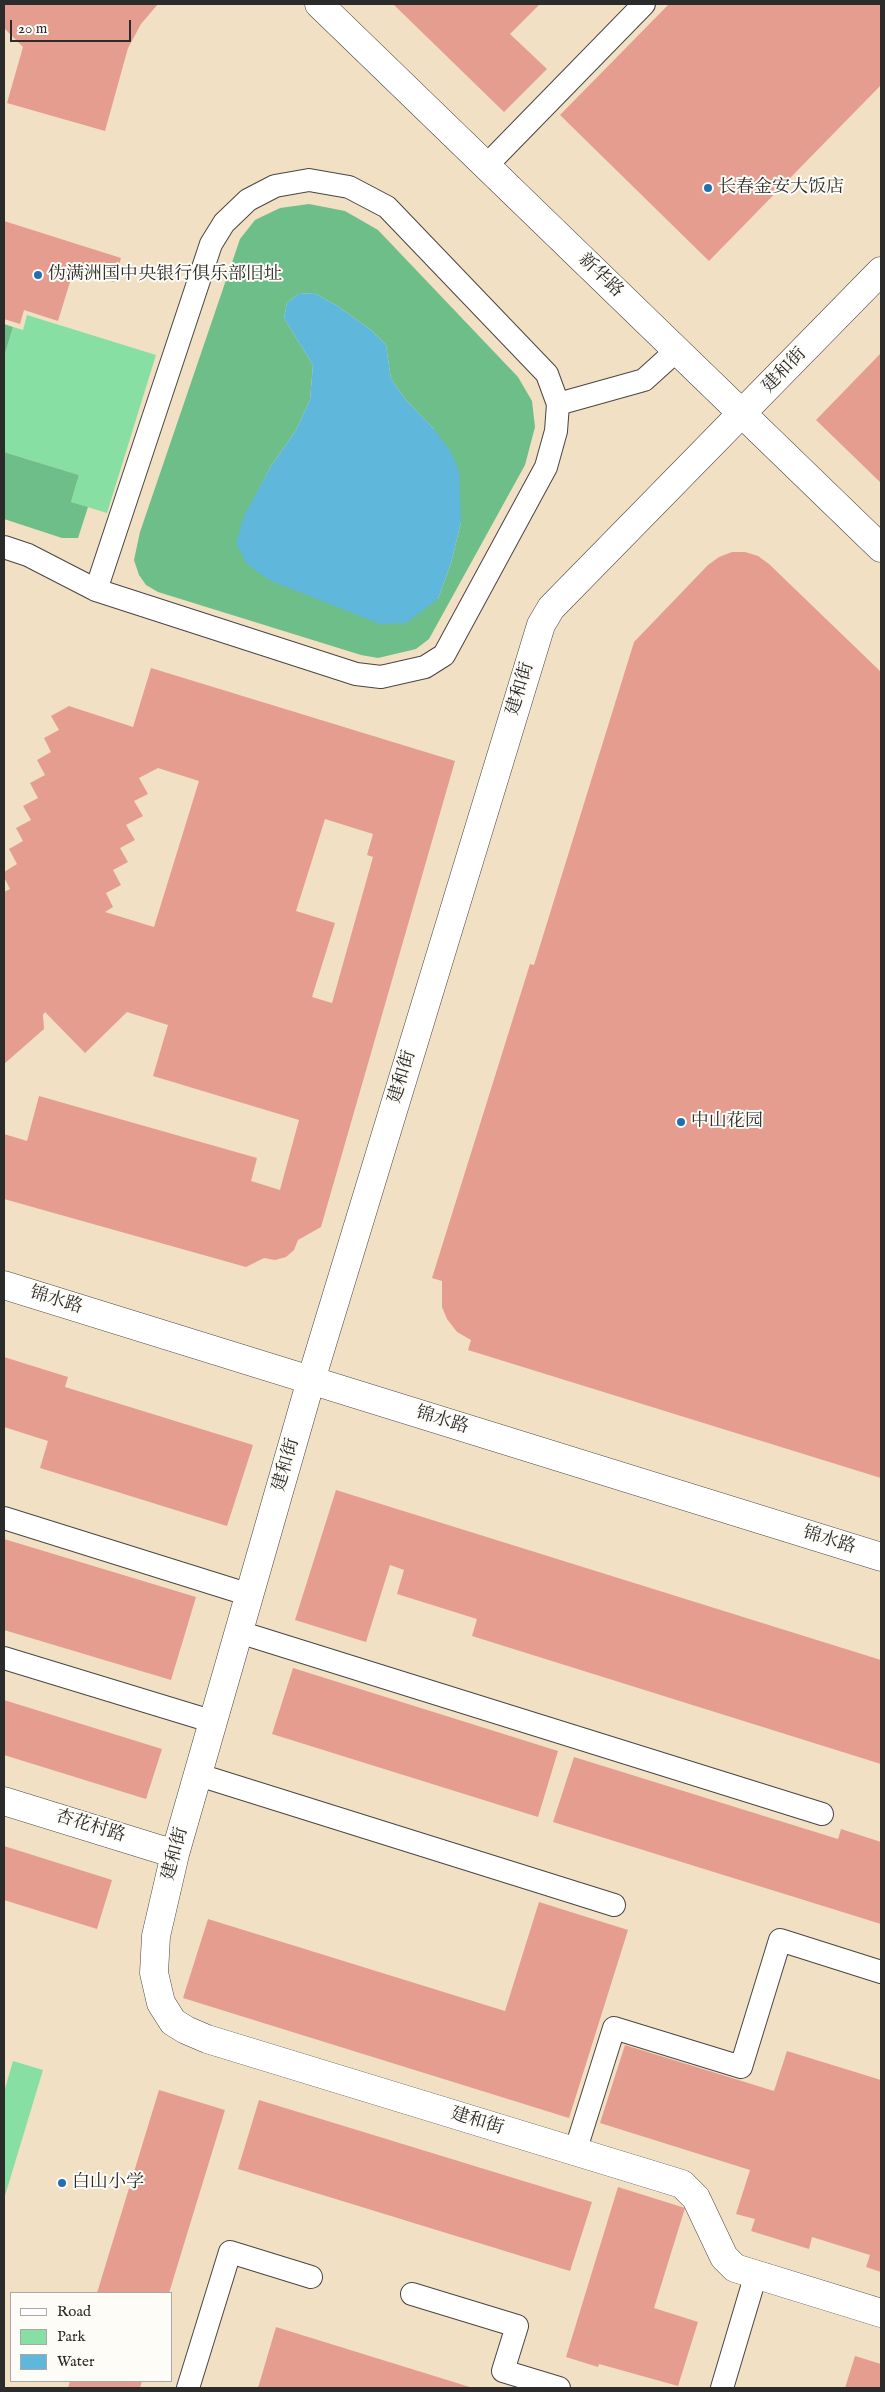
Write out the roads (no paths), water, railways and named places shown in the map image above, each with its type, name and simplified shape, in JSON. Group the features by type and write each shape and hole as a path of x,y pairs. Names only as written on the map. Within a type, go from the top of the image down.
{"street":[{"name":"新华路","path":"319,4 881,548"},
{"name":"建和街","path":"881,271 551,608 541,625 311,1380 175,1854 156,1936 154,1973 161,2003 174,2022 186,2030 208,2039 682,2184 696,2198 724,2257 735,2268 881,2314"},
{"name":"锦水路","path":"4,1285 881,1557"},
{"name":"杏花村路","path":"4,1801 175,1854"}],"lane":[{"path":"486,166 644,4"},
{"path":"4,547 28,555 96,590 356,674 380,677 425,667 444,655 546,467 556,431 558,404 547,374 387,207 349,187 309,180 275,186 248,200 224,223 211,244 96,590"},
{"path":"558,404 644,380 676,351"},
{"path":"4,1518 250,1595"},
{"path":"239,1632 822,1814"},
{"path":"4,1658 214,1722"},
{"path":"199,1775 614,1905"},
{"path":"575,2152 614,2028 741,2067 780,1940 881,1972"},
{"path":"188,2388 230,2252 311,2277"},
{"path":"722,2388 756,2274"},
{"path":"412,2294 517,2326 503,2371 558,2388"}],"water":[{"path":"314,293 336,305 371,330 386,345 391,379 406,400 434,429 451,452 459,471 461,522 451,563 438,599 406,623 380,624 269,580 247,564 236,543 244,516 271,466 296,430 310,400 313,365 284,318 287,303 298,294"}],"place":[{"name":"长春金安大饭店","path":"708,188"},
{"name":"伪满洲国中央银行俱乐部旧址","path":"38,275"},
{"name":"中山花园","path":"681,1122"},
{"name":"白山小学","path":"62,2183"}]}
